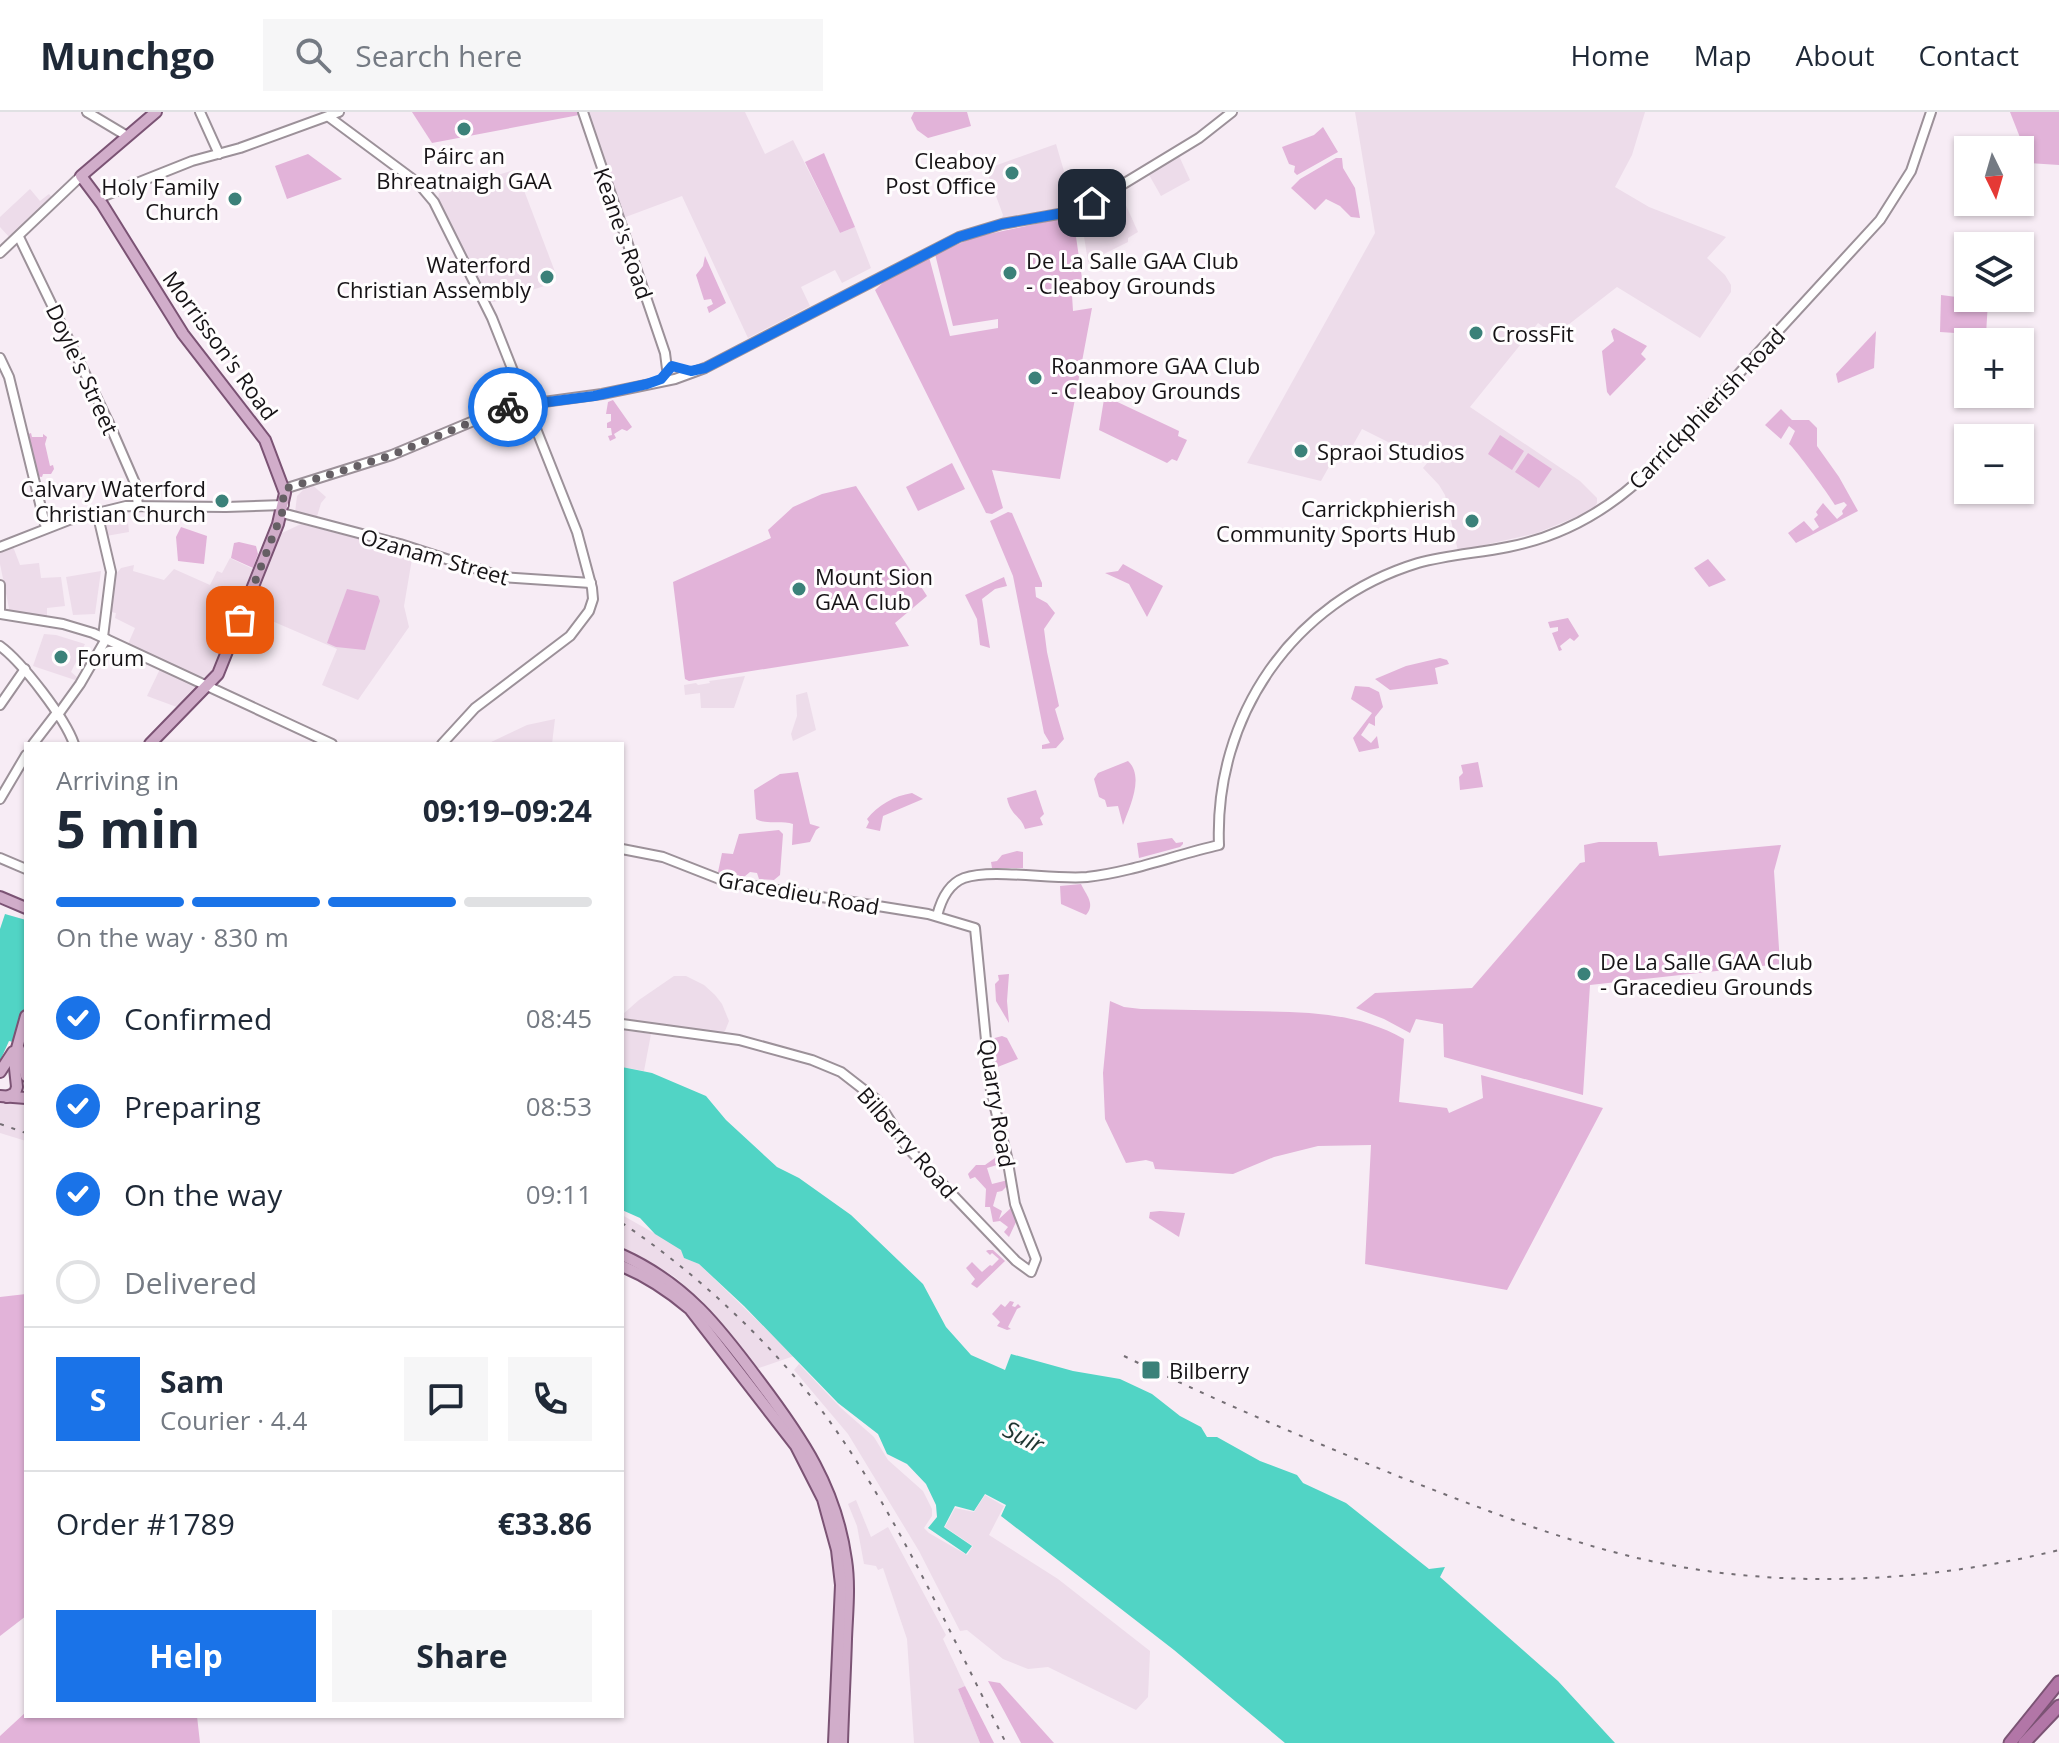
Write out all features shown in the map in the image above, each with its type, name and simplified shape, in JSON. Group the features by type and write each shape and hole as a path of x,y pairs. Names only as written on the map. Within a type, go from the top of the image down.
{"highway":[{"path":"2010,1743 2059,1682"},
{"path":"2024,1743 2059,1706"}],"main road":[{"path":"81,176 156,112"},
{"name":"Morrisson's Road","path":"81,176 99,198 183,334 265,440 284,489 283,509"},
{"path":"152,742 219,674 283,509"},
{"path":"0,897 24,907"},
{"path":"0,1072 11,1057 24,1022"},
{"path":"2,1096 15,1093 21,1081 14,1063 20,1035"},
{"path":"0,1072 9,1072 21,1081"},
{"path":"2,1096 24,1098"},
{"path":"624,1256 660,1274 717,1325 805,1445 825,1481 841,1530 848,1575 842,1743"},
{"path":"624,1267 670,1291 690,1309 796,1446 817,1484 831,1523 841,1574 834,1743"}],"street":[{"path":"87,112 127,136"},
{"path":"200,112 219,154"},
{"path":"315,112 411,178 431,197 484,301 574,522 591,583 591,607 570,636 475,708 444,742"},
{"path":"99,198 179,165 339,112"},
{"name":"Keane's Road","path":"583,112 665,353 674,371"},
{"path":"284,489 392,455 501,409 526,403 594,396 654,382 674,371 694,371 712,365 959,237 1002,224 1083,208 1199,138 1232,112"},
{"name":"Carrickphierish Road","path":"937,916 946,893 958,881 968,877 1095,876 1219,845 1221,786 1236,731 1259,683 1292,640 1326,610 1374,580 1421,562 1508,548 1547,537 1588,518 1625,493 1655,465 1880,220 1911,171 1931,112"},
{"path":"0,253 81,176"},
{"name":"Doyle's Street","path":"19,237 118,443 136,485 138,505"},
{"path":"0,358 11,389 46,528"},
{"name":"Ozanam Street","path":"4,545 97,512 138,505 283,509 502,577 591,583"},
{"path":"35,742 95,660 104,638 111,570 97,512"},
{"path":"0,585 0,613 67,624 104,638 328,742"},
{"path":"0,646 25,669 73,742"},
{"path":"95,660 107,652 128,650"},
{"path":"0,705 25,669"},
{"path":"0,799 24,758"},
{"name":"Gracedieu Road","path":"624,849 663,857 713,878 735,883 937,916 976,929"},
{"path":"0,858 24,868"},
{"name":"Quarry Road","path":"976,929 991,1091 1007,1153 1015,1204 1036,1259 1031,1272"},
{"name":"Bilberry Road","path":"624,1024 739,1040 802,1057 841,1072 877,1100 916,1158 1016,1261 1031,1272"}],"shaded area":[{"name":"Páirc an Bhreatnaigh GAA","path":"412,112 578,112 579,115 432,143"},
{"path":"588,112 745,112 765,154 793,140 840,233 855,227 871,268 842,283 835,270 801,287 810,306 748,338 682,196 623,218"},
{"path":"914,112 967,112 971,126 928,138 917,130 911,118"},
{"path":"1355,112 1645,112 1632,155 1615,187 1649,207 1726,237 1707,258 1725,275 1731,292 1700,338 1617,287 1555,335 1538,323 1470,407 1580,481 1597,498 1593,510 1537,533 1458,551 1445,495 1423,468 1428,462 1362,429 1353,445 1340,447 1321,481 1247,463 1375,233"},
{"path":"2010,112 2059,112 2059,165 2034,163 2034,136 2019,136"},
{"path":"1323,127 1338,152 1297,175 1295,166 1289,164 1282,147 1314,135"},
{"path":"1056,144 1074,205 1001,220 1003,215 986,169"},
{"path":"824,153 855,227 840,233 805,162"},
{"path":"308,154 342,179 287,199 275,166"},
{"path":"1179,156 1190,180 1161,196 1148,173"},
{"path":"1336,158 1342,158 1343,168 1355,188 1360,218 1351,217 1340,206 1326,199 1315,210 1291,188 1300,179"},
{"path":"514,170 557,277 554,283 494,302 488,301 438,199 439,193"},
{"path":"30,189 40,201 49,194 55,201 11,239 0,227 0,217"},
{"path":"1120,192 1138,232 1128,238 1128,242 1088,262 1081,217"},
{"path":"1073,216 1084,292 1072,295 1073,311 1092,308 1060,479 992,470 1003,508 992,514 986,513 875,290 888,278 929,257 950,336 998,328 998,319 953,326 935,254 975,237"},
{"path":"705,256 726,303 709,313 707,307 713,304 711,299 704,300 696,275 703,266"},
{"path":"1941,295 1954,297 1954,312 1987,312 1986,328 1954,328 1954,333 1940,332"},
{"path":"1614,328 1647,346 1641,354 1646,359 1610,396 1602,351 1614,341 1611,331"},
{"path":"1876,331 1874,368 1838,383 1836,374"},
{"path":"1109,398 1179,431 1178,436 1187,440 1177,461 1172,459 1167,463 1099,430 1104,399"},
{"path":"613,400 632,427 614,434 616,438 610,441 611,428 607,428 607,423 611,421 611,414 606,414 608,402"},
{"path":"1781,409 1792,420 1809,420 1817,428 1817,446 1858,511 1796,543 1788,533 1804,521 1813,531 1819,527 1814,519 1823,503 1837,519 1847,505 1844,502 1835,505 1789,444 1795,431 1789,426 1781,439 1765,425"},
{"path":"31,433 32,437 43,437 43,434 47,437 45,444 50,466 53,465 54,469 51,474 36,476 26,435"},
{"path":"1500,435 1524,451 1512,470 1488,454"},
{"path":"1528,453 1552,469 1539,488 1515,472"},
{"path":"952,463 965,489 918,511 906,487"},
{"path":"310,483 326,497 316,520 295,513 297,496"},
{"name":"Mount Sion GAA Club","path":"856,486 927,596 895,623 909,646 689,681 685,679 673,582 771,538 768,530 793,507 822,494"},
{"path":"127,511 129,532 106,536 101,517"},
{"path":"1012,513 1042,583 1042,587 1035,587 1036,597 1047,603 1055,613 1044,629 1059,706 1055,709 1064,739 1056,748 1042,749 1042,745 1050,743 1044,733 1013,576 990,521"},
{"path":"301,524 413,553 404,606 409,627 358,700 322,685 337,649 251,612 280,534"},
{"path":"181,527 207,536 204,564 178,561 176,537"},
{"path":"234,543 256,546 258,554 253,568 231,558"},
{"path":"12,544 20,565 39,563 41,578 61,577 65,606 47,608 47,618 10,613 0,549"},
{"path":"230,558 257,571 212,676 198,677 128,644 135,628 115,618 116,613 111,612 116,574 121,568 134,565 133,571 164,580 174,569 210,585 217,571 222,573"},
{"path":"1708,559 1726,580 1709,587 1694,568"},
{"path":"1123,564 1163,586 1147,617 1129,584 1105,573 1118,571"},
{"path":"101,571 95,614 73,615 66,577"},
{"path":"1004,577 1007,586 995,589 982,599 990,648 980,645 977,619 965,595"},
{"path":"347,589 378,596 380,601 365,650 327,643"},
{"path":"1568,618 1579,636 1574,641 1570,638 1560,646 1562,650 1559,651 1552,633 1558,631 1558,627 1550,628 1548,622"},
{"path":"44,634 85,644 71,672 78,678 75,680 33,666"},
{"path":"1440,658 1449,664 1435,668 1438,684 1390,690 1375,679 1406,666"},
{"path":"160,669 196,686 198,693 182,709 147,696"},
{"path":"745,676 734,708 701,708 700,693 685,695 684,685"},
{"path":"1355,686 1369,687 1379,692 1383,707 1375,717 1375,726 1369,723 1361,735 1371,743 1377,736 1379,748 1359,752 1353,738 1372,713 1351,699"},
{"path":"807,692 816,730 793,741 791,734 797,716 796,695"},
{"path":"555,719 552,742 491,742 527,725"},
{"path":"1128,761 1133,768 1135,784 1123,825 1118,806 1107,807 1105,800 1099,797 1094,779 1098,773"},
{"path":"1478,762 1483,787 1460,790 1461,765"},
{"path":"798,772 810,824 820,827 810,842 792,845 793,824 756,819 754,790 780,774"},
{"path":"1036,790 1044,814 1040,818 1043,825 1025,829 1007,798"},
{"path":"912,793 923,799 883,816 880,831 866,828 867,819 881,805"},
{"path":"779,830 783,834 780,875 774,880 759,879 757,873 750,872 744,877 718,872 722,853 733,854 739,834"},
{"path":"1172,838 1176,843 1183,844 1139,858 1137,843"},
{"name":"De La Salle GAA Club - Gracedieu Grounds","path":"1657,842 1659,856 1781,845 1774,871 1780,964 1590,985 1583,1095 1444,1057 1443,1024 1416,1019 1410,1033 1356,1008 1375,993 1472,988 1580,863 1585,862 1584,845"},
{"path":"1017,851 1023,852 1023,868 992,868 991,862"},
{"path":"1081,884 1090,903 1086,915 1061,904 1060,886"},
{"path":"1009,974 1009,1023 996,1001 995,984 999,980 998,975"},
{"path":"674,976 686,976 715,995 729,1021 725,1031 720,1034 624,1022 624,1013"},
{"path":"1110,1001 1141,1009 1308,1013 1367,1023 1404,1039 1399,1102 1447,1108 1449,1113 1483,1098 1481,1075 1603,1108 1507,1290 1365,1264 1371,1145 1318,1146 1274,1157 1233,1174 1155,1169 1153,1162 1146,1160 1126,1163 1105,1119 1103,1073"},
{"path":"624,1030 651,1034 644,1071 624,1067"},
{"path":"1007,1038 1018,1059 995,1068 991,1039"},
{"path":"0,1101 24,1102 24,1140 0,1133"},
{"path":"1002,1153 1005,1171 997,1165 987,1168 992,1184 1008,1180 1008,1185 997,1192 993,1206 1002,1211 999,1219 1012,1207 1016,1222 1009,1237 1004,1232 1008,1227 1000,1221 993,1222 990,1207 985,1207 986,1189 975,1177 970,1179 968,1174 976,1165 985,1165"},
{"path":"1150,1212 1185,1213 1179,1237 1149,1218"},
{"path":"624,1216 682,1250 684,1258 699,1264 794,1356 756,1369 702,1301 675,1277 624,1252"},
{"path":"988,1250 993,1250 1005,1261 977,1288 971,1284 975,1279 966,1268 972,1262 982,1272 992,1266 999,1259 992,1253 990,1255"},
{"path":"24,1294 24,1618 0,1636 0,1297"},
{"path":"1010,1301 1014,1302 1012,1306 1018,1304 1021,1307 1008,1327 1011,1329 1007,1330 997,1326 1000,1322 992,1314 1001,1304 1005,1307"},
{"path":"799,1364 874,1437 888,1460 923,1491 932,1509 932,1516 924,1528 929,1533 967,1555 973,1546 945,1527 955,1508 974,1512 985,1495 1004,1506 989,1535 1058,1579 1150,1651 1148,1697 1136,1710 1048,1667 1028,1669 1003,1659 967,1630 960,1631 919,1551 848,1434 794,1370"},
{"path":"856,1500 871,1537 888,1527 946,1635 943,1639 965,1686 958,1689 980,1743 914,1743 907,1639 883,1568 878,1570 876,1566 864,1564 857,1526 848,1504"},
{"path":"988,1681 1000,1683 1054,1743 1021,1743"},
{"path":"965,1686 994,1743 980,1743 958,1689"},
{"path":"24,1714 24,1718 197,1718 200,1743 0,1743 0,1736"}],"water":[{"path":"5,914 24,919 24,1045 9,1041 0,1061 0,929"},
{"name":"Suir","path":"624,1067 652,1073 706,1096 726,1120 777,1167 799,1178 851,1215 923,1284 946,1327 971,1355 1005,1370 1011,1354 1073,1371 1120,1379 1152,1394 1180,1416 1201,1427 1207,1437 1217,1437 1260,1461 1297,1475 1303,1483 1346,1503 1429,1569 1445,1567 1440,1577 1558,1681 1615,1743 1285,1743 1174,1650 1001,1516 1006,1505 985,1494 974,1511 955,1506 944,1527 972,1546 966,1554 928,1528 937,1517 936,1505 926,1484 907,1464 887,1454 878,1434 838,1403 699,1264 684,1258 681,1250 655,1234 640,1218 624,1211"}],"railway":[{"path":"0,1124 24,1132"},
{"path":"624,1224 678,1264 733,1312 784,1365 828,1419 901,1537 1006,1743"},
{"path":"1124,1356 1261,1419 1400,1477 1552,1534 1646,1560 1749,1576 1853,1579 1957,1570 2059,1550"}],"way so far":[{"path":"240,620 282,513 284,489 392,455 508,407"}],"place":[{"name":"Páirc an Bhreatnaigh GAA","path":"464,129"},
{"name":"Cleaboy Post Office","path":"1012,173"},
{"name":"Holy Family Church","path":"235,199"},
{"name":"De La Salle GAA Club - Cleaboy Grounds","path":"1010,273"},
{"name":"Waterford Christian Assembly","path":"547,277"},
{"name":"CrossFit","path":"1476,333"},
{"name":"Roanmore GAA Club - Cleaboy Grounds","path":"1035,378"},
{"name":"Spraoi Studios","path":"1301,451"},
{"name":"Calvary Waterford Christian Church","path":"222,501"},
{"name":"Carrickphierish Community Sports Hub","path":"1472,521"},
{"name":"Mount Sion GAA Club","path":"799,589"},
{"name":"Forum","path":"61,657"},
{"name":"De La Salle GAA Club - Gracedieu Grounds","path":"1584,974"},
{"name":"Bilberry","path":"1151,1370"}],"route":[{"path":"508,407 594,396 647,384 661,379 672,366 691,371 705,368 959,237 1002,224 1074,211 1092,203"}]}
